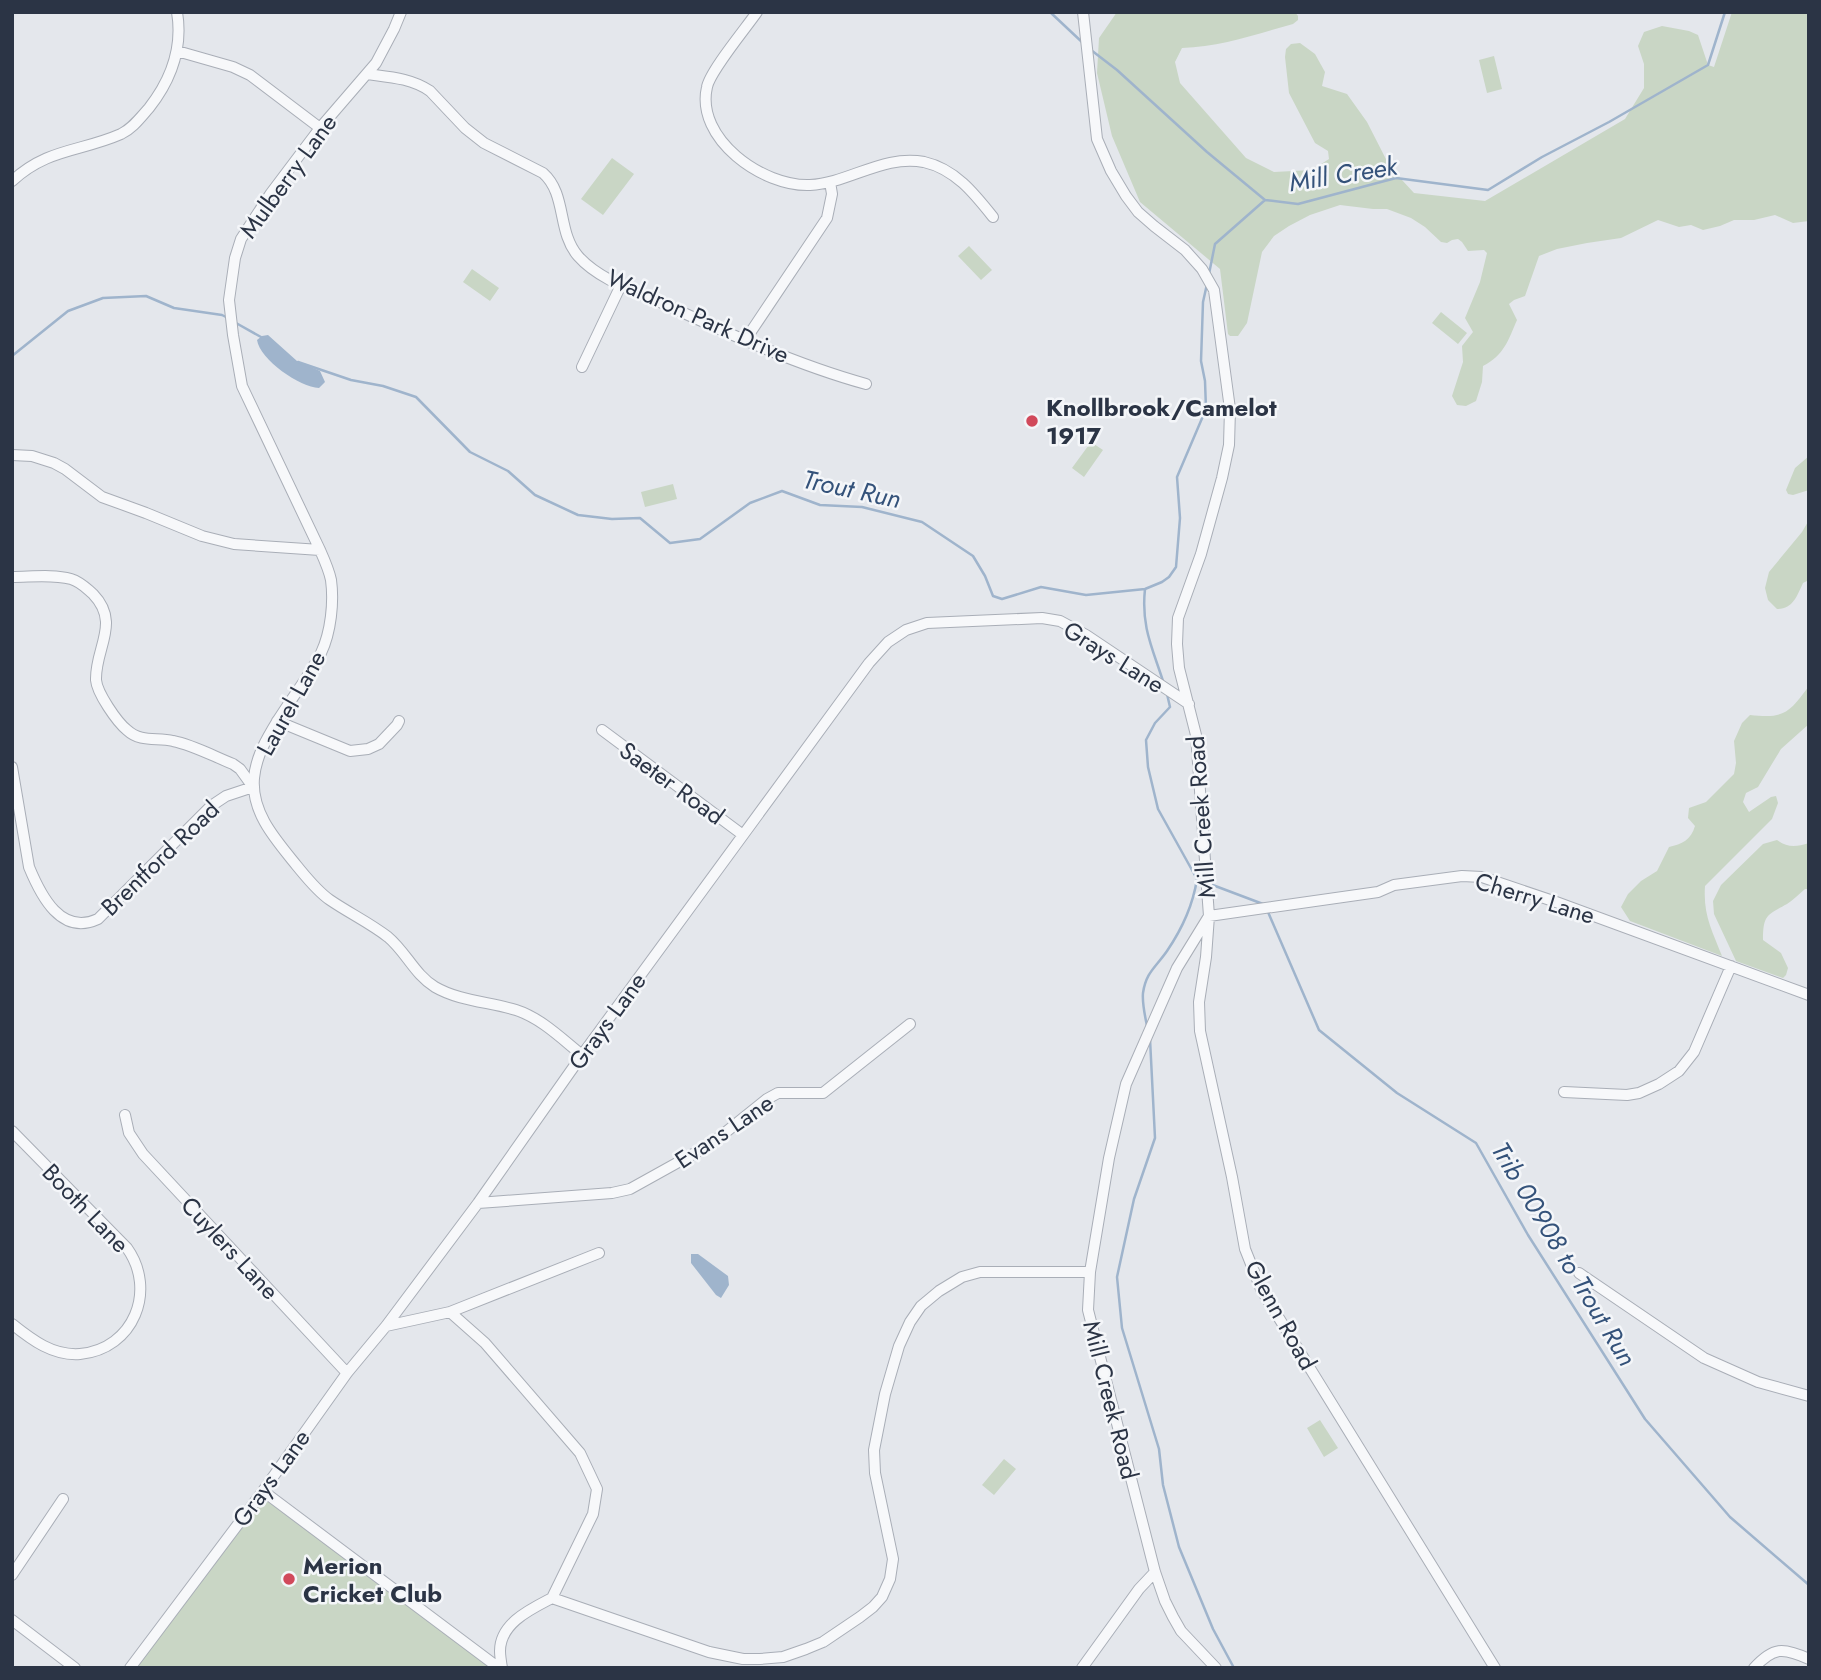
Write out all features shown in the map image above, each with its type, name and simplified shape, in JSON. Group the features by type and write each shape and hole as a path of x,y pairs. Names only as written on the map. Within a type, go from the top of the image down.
{"street":[{"path":"12,181 32,164 49,156 120,134 131,128 163,89 174,65 179,27 177,12"},
{"name":"Mulberry Lane","path":"320,550 242,386 229,300 232,275 241,239 265,201 320,128 376,63 401,12"},
{"path":"757,12 707,85 705,101 713,128 729,151 772,178 810,185 830,182 891,162 922,162 952,173 976,195 993,217"},
{"name":"Mill Creek Road","path":"1083,12 1097,139 1126,197 1138,212 1185,250 1214,290 1230,408 1229,445 1201,554 1178,618 1179,668 1196,735 1209,916 1177,968 1126,1084 1109,1158 1090,1272 1088,1310 1154,1572 1164,1601 1177,1624 1216,1668"},
{"path":"177,51 233,67 250,75 320,128"},
{"name":"Waldron Park Drive","path":"367,74 409,80 424,87 484,143 543,173 555,190 565,232 573,249 584,262 602,274 702,322 822,371 866,384"},
{"path":"746,340 827,218 832,194 830,182"},
{"path":"582,367 621,285"},
{"path":"12,455 32,456 54,463 102,497 217,540 251,546 320,550"},
{"name":"Laurel Lane","path":"320,550 330,578 328,630 321,652 261,750 253,788 266,826 312,883 330,900 389,938 429,983 444,992 519,1011 543,1024 582,1055"},
{"path":"12,578 65,578 82,584 100,601 106,619 97,674 98,688 125,728 136,736 176,741 233,764 240,769 253,788"},
{"name":"Grays Lane","path":"130,1668 263,1491 347,1373 386,1326 478,1203 582,1055 869,663 888,642 906,630 928,623 1042,618 1060,621 1086,635 1190,705"},
{"path":"277,721 342,749 357,751 379,744 400,720"},
{"name":"Saeter Road","path":"602,730 743,835"},
{"name":"Brentford Road","path":"12,767 29,867 35,882 52,908 67,920 79,924 98,919 211,806 226,796 253,788"},
{"name":"Cherry Lane","path":"1209,916 1378,892 1394,885 1462,876 1482,877 1809,995"},
{"name":"Glenn Road","path":"1209,916 1199,1002 1200,1031 1245,1249 1251,1266 1261,1289 1495,1668"},
{"path":"1564,1092 1628,1095 1639,1093 1679,1071 1694,1052 1731,966"},
{"name":"Evans Lane","path":"478,1203 612,1193 630,1189 711,1144 766,1098 778,1093 823,1093 910,1024"},
{"name":"Cuylers Lane","path":"125,1115 129,1133 143,1154 347,1373"},
{"name":"Booth Lane","path":"12,1130 127,1248 134,1258 141,1285 139,1304 129,1327 114,1342 99,1350 78,1354 48,1349 31,1340 12,1324"},
{"path":"386,1326 450,1312 599,1253"},
{"path":"552,1598 726,1657 783,1657 823,1642 873,1607 882,1597 890,1579 893,1559 875,1473 874,1450 899,1346 909,1322 921,1306 939,1291 962,1277 979,1272 1090,1272"},
{"path":"1579,1273 1704,1358 1758,1382 1809,1396"},
{"path":"450,1312 485,1343 580,1453 597,1489 593,1514 552,1598 524,1613 503,1635 500,1668"},
{"path":"263,1491 500,1668"},
{"path":"12,1575 63,1499"},
{"path":"1082,1668 1154,1572"},
{"path":"12,1620 75,1668"},
{"path":"1754,1668 1776,1650 1791,1651 1809,1659"}],"green space":[{"path":"1117,12 1295,12 1298,20 1293,24 1224,43 1182,48 1175,62 1180,83 1246,158 1274,172 1312,170 1329,159 1328,151 1315,143 1289,93 1286,49 1291,44 1300,43 1315,54 1325,72 1322,86 1347,94 1367,122 1390,167 1414,193 1485,201 1625,119 1644,88 1644,64 1638,46 1644,32 1662,26 1698,35 1708,65 1714,67 1732,12 1809,12 1809,221 1793,223 1775,215 1754,220 1734,220 1703,230 1691,225 1679,227 1658,220 1621,238 1557,249 1539,256 1525,296 1509,304 1517,320 1501,352 1483,366 1482,382 1476,401 1466,406 1457,405 1452,396 1463,362 1462,346 1473,332 1465,318 1480,282 1487,253 1484,250 1468,251 1458,239 1441,242 1411,218 1387,209 1340,205 1310,215 1274,236 1262,252 1247,323 1238,336 1228,334 1220,269 1140,202 1112,136 1097,73 1099,38"},
{"path":"1494,56 1502,89 1487,93 1479,60"},
{"path":"612,158 634,174 603,215 581,199"},
{"path":"969,246 992,270 981,280 958,256"},
{"path":"472,269 499,288 490,301 463,282"},
{"path":"1441,312 1467,333 1458,344 1432,323"},
{"path":"1091,442 1103,450 1084,477 1072,468"},
{"path":"1809,456 1809,490 1788,494 1786,490 1795,468"},
{"path":"673,484 677,499 645,507 641,492"},
{"path":"1809,520 1809,580 1803,583 1791,604 1777,609 1768,600 1765,588 1769,572"},
{"path":"1809,686 1809,724 1781,749 1758,787 1746,793 1743,802 1749,812 1776,796 1778,803 1772,819 1705,886 1707,914 1722,956 1630,921 1621,907 1628,894 1641,881 1657,871 1669,847 1682,843 1691,835 1695,826 1688,818 1689,808 1706,802 1734,774 1734,741 1742,723 1750,715 1771,716 1785,712"},
{"path":"1777,840 1792,846 1809,843 1809,889 1805,889 1767,917 1764,925 1763,940 1781,953 1788,968 1783,978 1736,961 1714,914 1713,901 1721,885 1763,844"},
{"path":"1320,1420 1338,1448 1324,1457 1307,1428"},
{"path":"1004,1459 1016,1469 994,1495 982,1485"},
{"name":"Merion Cricket Club","path":"263,1491 499,1668 131,1668"}],"water":[{"path":"268,335 297,361 320,371 325,382 319,388 302,383 273,364 265,356 257,340"},
{"path":"691,1254 698,1254 728,1276 729,1285 721,1298 691,1263"}],"waterway":[{"name":"Mill Creek","path":"1050,12 1083,43"},
{"name":"Mill Creek","path":"1091,50 1265,200 1298,204 1396,178 1488,190 1708,65 1725,12"},
{"name":"Trout Run","path":"1209,274 1215,244 1265,200"},
{"name":"Trout Run","path":"298,362 351,380 383,386 416,397 470,452 508,471 535,495 578,515 612,519 640,518 670,543 700,539 750,503 782,491 820,505 862,507 922,522 973,556 993,596 1002,599 1041,587 1086,595 1145,589 1162,582 1176,567 1180,518 1177,477 1206,409 1201,361 1203,302 1207,284"},
{"name":"Trout Run","path":"12,356 68,311 103,298 146,296 174,308 228,318"},
{"name":"Trout Run","path":"236,323 261,337"},
{"path":"1145,589 1146,625 1163,681"},
{"path":"1147,1026 1143,997 1146,980 1182,925 1197,879 1158,809 1148,767 1146,740 1155,723 1170,707 1167,694"},
{"name":"Trib 00908 to Trout Run","path":"1210,884 1263,904"},
{"name":"Trib 00908 to Trout Run","path":"1268,912 1319,1030 1397,1093 1476,1143 1528,1235 1645,1419 1730,1517 1809,1585"},
{"path":"1150,1039 1155,1138 1134,1199 1117,1277 1122,1328 1159,1449 1163,1485 1179,1547 1213,1629 1234,1668"}],"place":[{"name":"Knollbrook/Camelot 1917","path":"1032,421"},
{"name":"Merion Cricket Club","path":"289,1579"}]}
